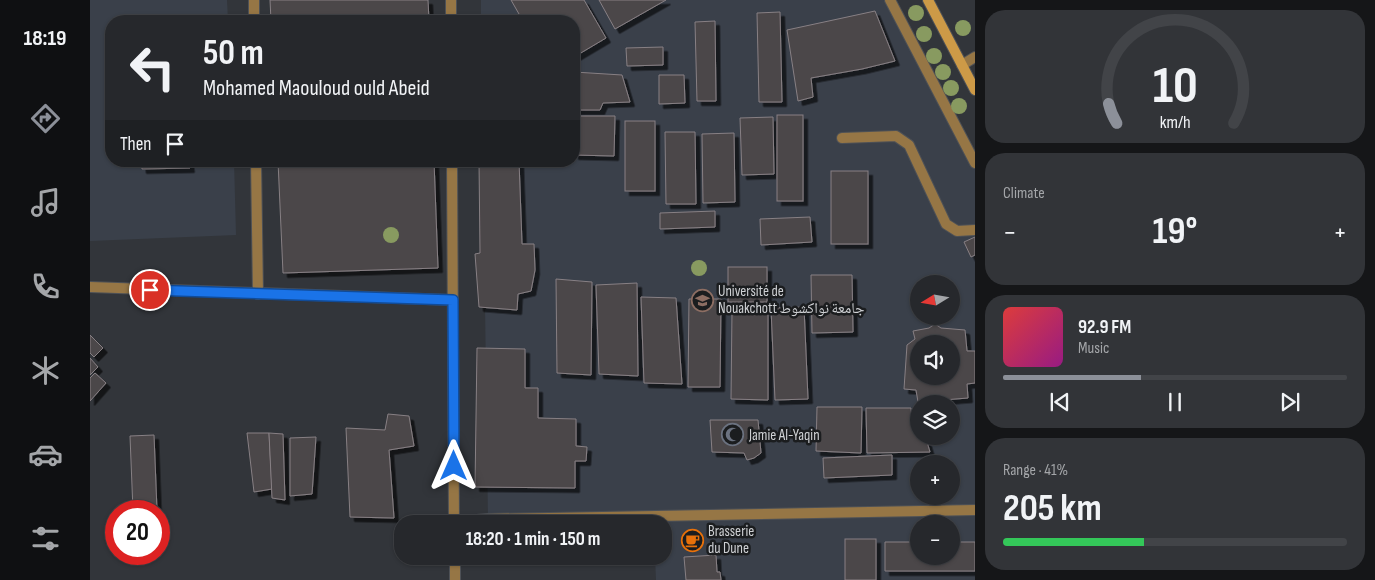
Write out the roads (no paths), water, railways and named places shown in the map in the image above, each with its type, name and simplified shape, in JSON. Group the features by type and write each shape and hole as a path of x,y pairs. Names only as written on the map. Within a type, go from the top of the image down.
{"street":[{"path":"928,0 975,90"}],"lane":[{"path":"254,0 254,15"},
{"path":"451,0 451,15"},
{"path":"890,0 975,162"},
{"path":"962,65 975,57"},
{"path":"842,138 896,136 909,145 946,224 957,231 975,230"},
{"path":"256,167 258,294"},
{"path":"452,167 454,515"},
{"path":"90,287 453,300"},
{"path":"672,516 975,510"},
{"path":"454,565 455,580"}],"place":[{"name":"Université de Nouakchott جامعة نواكشوط","path":"702,300"},
{"name":"Jamie Al-Yaqin","path":"733,435"},
{"name":"Brasserie du Dune","path":"692,540"}]}
